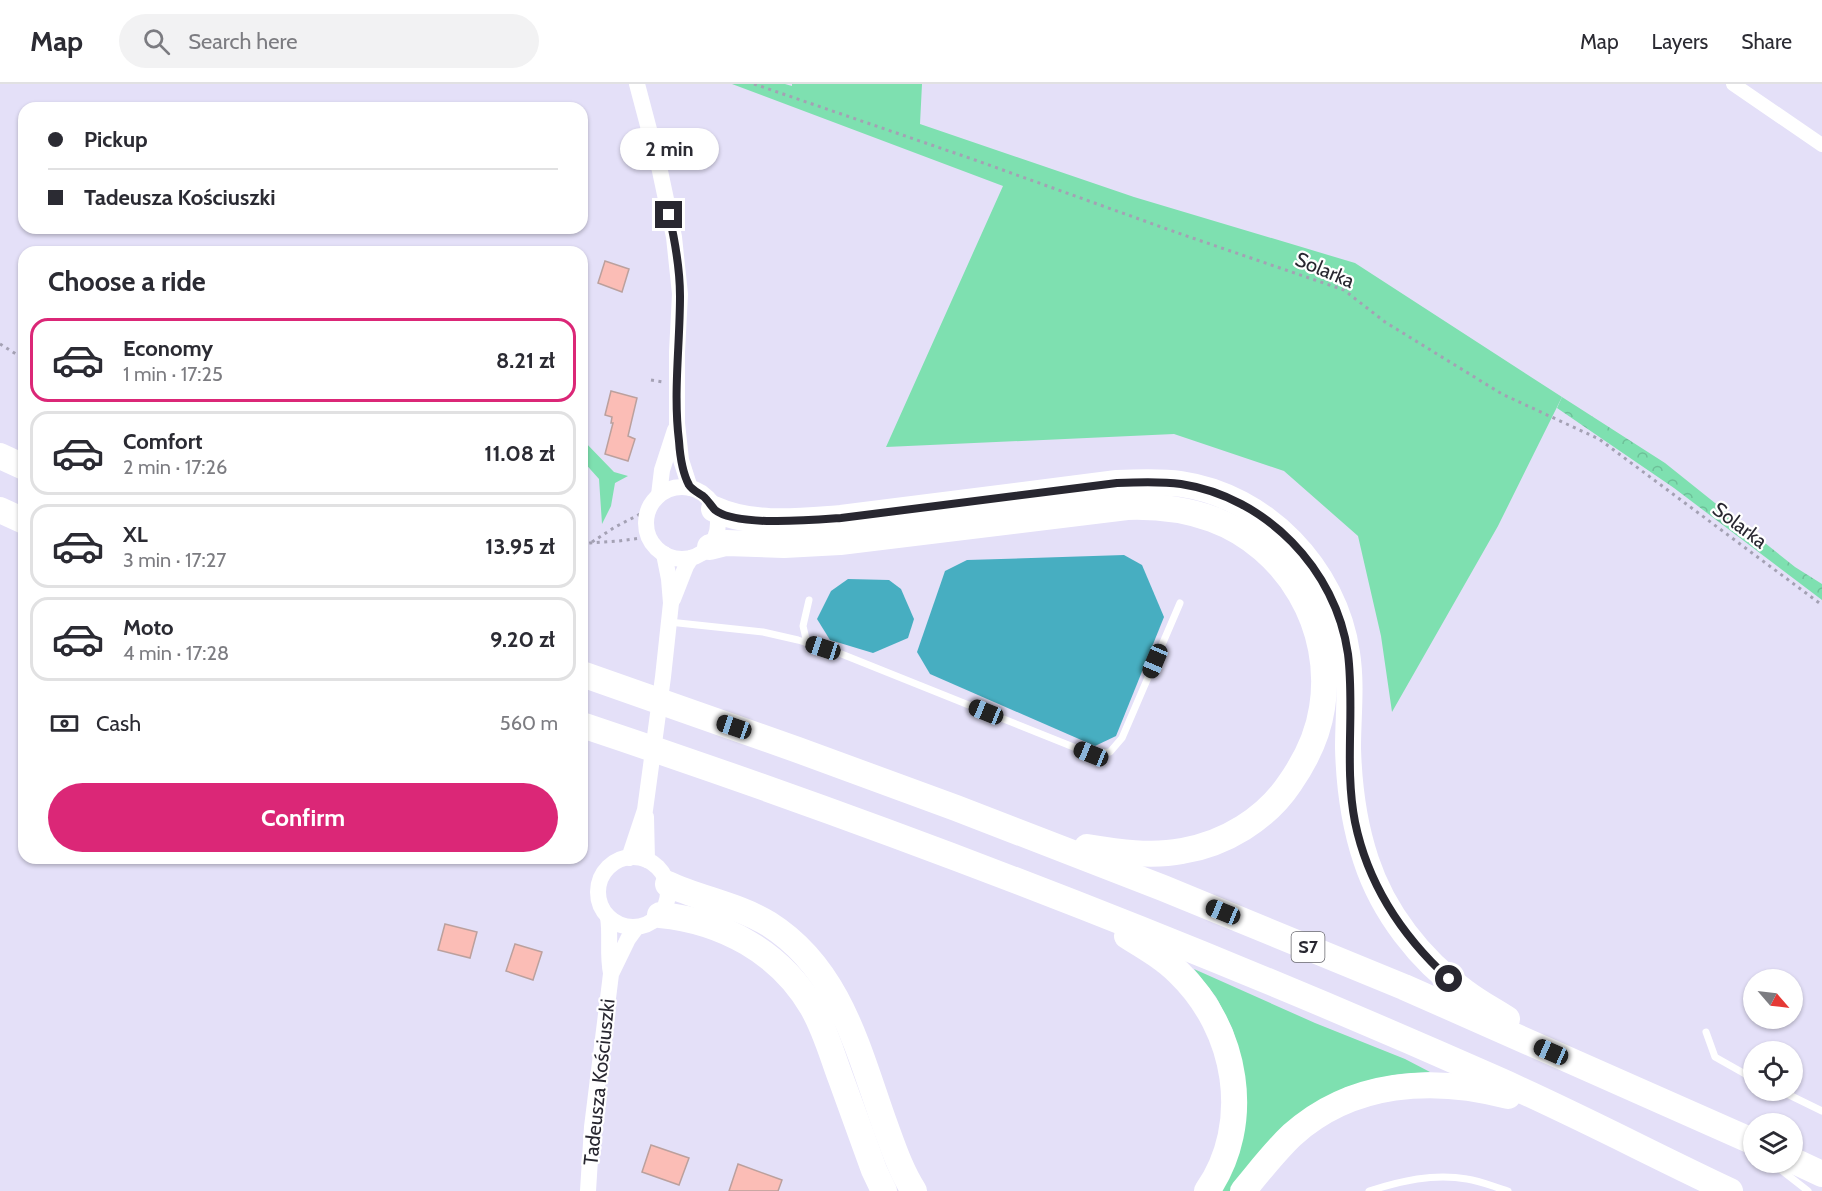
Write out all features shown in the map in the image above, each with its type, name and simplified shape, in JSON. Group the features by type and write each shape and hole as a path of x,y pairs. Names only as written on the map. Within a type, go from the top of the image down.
{"highway":[{"path":"0,456 18,464"},
{"path":"714,509 749,519 811,520 1117,483 1145,482 1181,484 1198,488 1251,510 1282,533 1310,562 1322,580 1338,614 1344,634 1349,671 1349,774 1355,822 1366,860 1383,899 1407,936 1449,979 1465,992 1570,1060"},
{"path":"700,553 726,543 784,545 840,542 1126,507 1178,510 1213,520 1243,534 1267,552 1292,580 1309,609 1316,627 1323,669 1324,691 1319,723 1306,756 1287,788 1275,802 1245,827 1228,837 1182,851 1163,854 1139,853 1042,840"},
{"path":"0,510 18,518"},
{"name":"S7","path":"588,676 1042,840 1275,933 1570,1060 1743,1140"},
{"name":"S7","path":"588,727 879,829 1066,900 1298,993 1572,1113 1728,1188"},
{"path":"668,884 741,911 768,924 790,940 825,978 848,1023 898,1162 914,1191"},
{"path":"1066,900 1162,959 1196,992 1215,1020 1231,1065 1235,1108 1225,1155 1207,1191"},
{"path":"660,915 697,922 739,937 766,954 798,986 823,1030 874,1170 884,1191"},
{"path":"1243,1191 1292,1135 1314,1118 1347,1101 1393,1087 1428,1084 1459,1086 1498,1093 1572,1113"},
{"path":"1803,1165 1822,1174"}],"street":[{"path":"637,84 660,171 674,237 680,294 677,423 681,460 690,488"},
{"path":"1733,84 1822,145"},
{"path":"659,495 662,470 677,423"},
{"path":"671,603 686,566 700,553 715,535 717,524 714,509 704,497 690,488 678,487 659,495 648,510 646,521 648,537 656,548 677,559 700,553"},
{"path":"647,860 645,810 671,603 664,554"},
{"path":"629,858 645,810"},
{"path":"629,858 647,860 660,870 668,884 668,896 660,915 653,921 636,928 625,926 608,917 600,900 600,881 611,866 629,858"},
{"name":"Tadeusza Kościuszki","path":"588,1191 592,1127 611,974 608,952 610,930 608,917"},
{"name":"Tadeusza Kościuszki","path":"611,974 636,928"}],"lane":[{"path":"807,643 804,626 809,600"},
{"path":"669,622 763,632 839,653 1091,754 1110,752 1122,738 1180,603"},
{"path":"1706,1032 1715,1058 1743,1073"},
{"path":"1802,1101 1822,1111"},
{"path":"1786,1173 1808,1191"},
{"path":"1370,1191 1395,1183 1433,1176 1467,1179 1508,1191"}],"path":[{"name":"Solarka","path":"754,84 1344,290 1386,322 1502,394 1599,439 1822,605"},
{"path":"0,344 18,355"},
{"path":"590,543 648,510"},
{"path":"590,543 648,537"}],"green space":[{"path":"732,84 792,86 792,84 922,84 920,124 1134,197 1355,263 1562,397 1498,526 1392,712 1381,636 1358,536 1284,471 1174,434 886,447 1003,186"},
{"path":"1562,397 1665,463 1795,567 1822,584 1822,600 1674,488 1557,408"},
{"path":"588,445 614,472 628,476 615,483 611,506 602,524 599,479 588,467"},
{"path":"1194,969 1315,1023 1405,1059 1430,1072 1400,1074 1344,1088 1231,1191 1221,1191 1239,1050 1232,1028 1216,997"}],"water":[{"path":"1124,555 1142,565 1164,617 1116,736 1095,746 930,674 917,652 945,571 967,560"},
{"path":"848,579 889,580 901,589 914,619 908,638 873,653 830,640 817,619 831,591"}],"building":[{"path":"605,261 629,269 622,292 598,283"},
{"path":"611,391 637,398 628,436 635,439 628,461 605,454 613,423 611,423 612,417 605,415"},
{"path":"445,924 477,932 470,958 438,950"},
{"path":"515,944 542,952 533,980 506,971"},
{"path":"651,1145 689,1158 679,1185 642,1172"},
{"path":"738,1164 782,1180 778,1191 729,1191"}],"route":[{"path":"669,215 674,237 680,294 677,423 681,460 690,488 711,503 714,509 749,519 811,520 1117,483 1181,484 1217,494 1251,510 1267,520 1294,544 1322,580 1338,614 1344,634 1350,691 1349,774 1355,822 1366,860 1383,899 1407,936 1449,979"}]}
